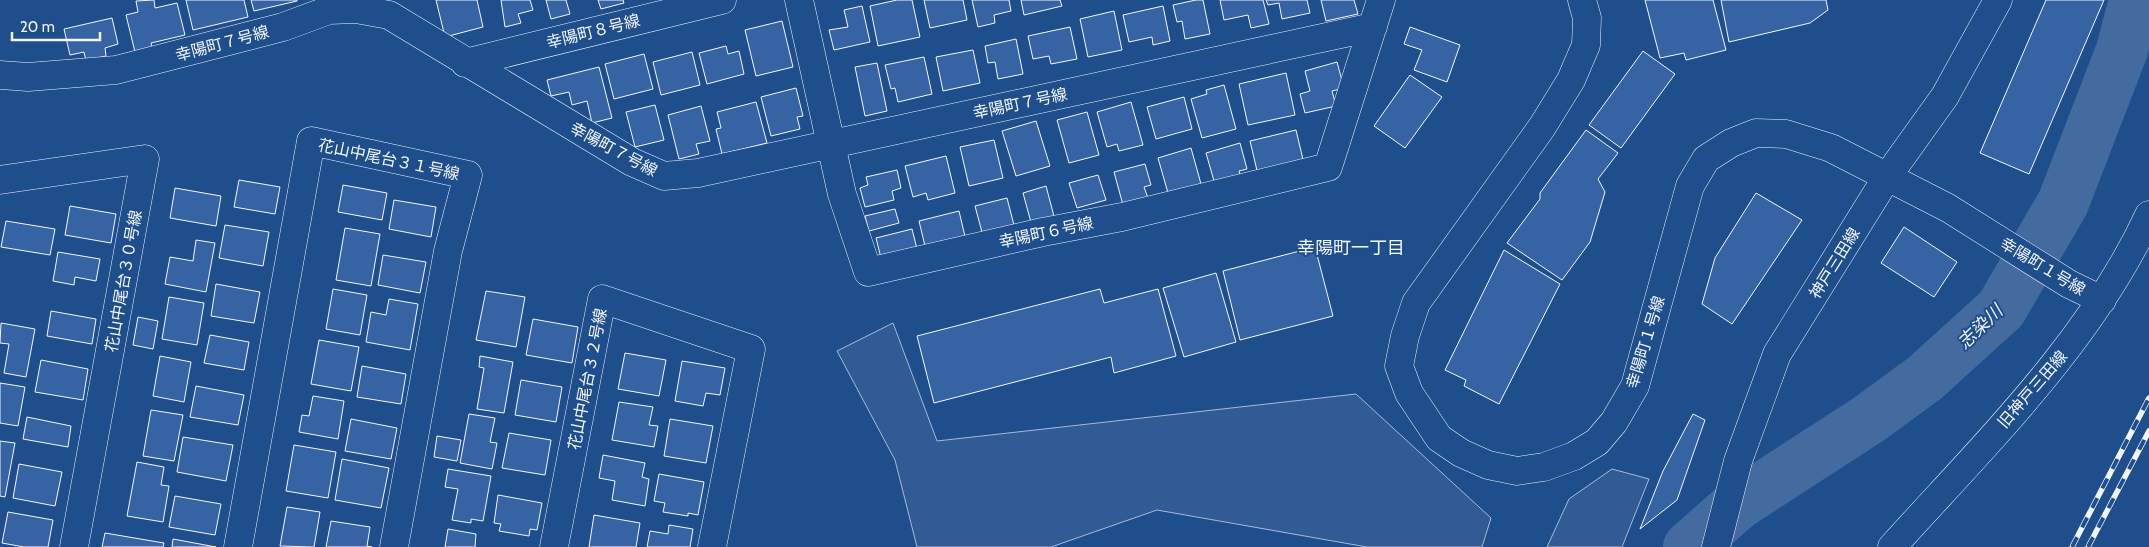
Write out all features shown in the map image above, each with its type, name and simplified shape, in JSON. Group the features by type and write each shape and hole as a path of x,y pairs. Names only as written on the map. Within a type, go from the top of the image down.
{"street":[{"name":"幸陽町８号線","path":"465,63 722,0"},
{"name":"幸陽町６号線","path":"799,0 842,194 868,272 1043,232 1122,217 1328,167 1381,0"},
{"name":"幸陽町１号線","path":"1582,0 1587,18 1586,45 1571,80 1542,127 1416,303 1405,336 1400,366 1409,393 1439,438 1461,452 1488,465 1517,471 1544,467 1574,456 1597,442 1614,422 1635,386 1690,186 1706,160 1731,143 1756,134 1786,134 1831,148 1948,208 2069,284 2102,300"},
{"name":"神戸三田線","path":"1716,547 1738,461 1777,354 1888,177 1945,96 1998,0"},
{"name":"幸陽町７号線","path":"0,75 28,77 116,70 283,27 328,5 356,9 389,15 465,63 632,162 664,176 698,173 1373,27"},
{"name":"花山中尾台３１号線","path":"238,547 311,141 468,175 448,251 394,547"},
{"name":"花山中尾台３０号線","path":"0,180 145,159 74,547"},
{"name":"旧神戸三田線","path":"1892,547 2067,350 2126,262 2149,215"},
{"name":"花山中尾台３２号線","path":"554,547 602,299 751,349 712,547"}],"shaded area":[{"path":"893,323 937,441 1356,394 1491,518 1482,547 1367,547 1157,510 1051,547 917,547 895,460 837,351"},
{"path":"1612,469 1649,479 1622,547 1547,547 1569,499"}],"building":[{"path":"154,0 155,8 177,3 185,35 151,43 152,47 135,52 126,15 138,12 136,1"},
{"path":"186,0 244,0 248,17 193,30"},
{"path":"251,0 297,0 297,1 254,11"},
{"path":"436,0 477,0 483,27 445,37"},
{"path":"501,0 530,0 533,10 518,14 521,23 505,27"},
{"path":"546,0 566,0 570,14 551,19"},
{"path":"598,0 623,0 624,3 601,9"},
{"path":"897,0 912,0 920,37 878,46 870,6"},
{"path":"924,0 963,0 967,20 930,28"},
{"path":"972,0 1009,0 1011,11 994,15 995,23 978,27"},
{"path":"1021,0 1060,0 1062,6 1024,15"},
{"path":"1203,0 1210,34 1185,39 1182,21 1177,22 1173,5"},
{"path":"1220,0 1263,0 1269,24 1251,28 1248,15 1224,20"},
{"path":"1266,0 1307,0 1310,13 1282,19 1279,3 1268,5"},
{"path":"1321,0 1354,0 1358,14 1326,21"},
{"path":"1645,0 1713,0 1726,50 1686,60 1684,53 1660,58"},
{"path":"1721,0 1826,0 1828,10 1810,23 1729,42"},
{"path":"2046,0 2104,0 2029,174 1980,153"},
{"path":"862,6 870,42 834,50 829,30 848,27 844,10"},
{"path":"1163,6 1170,41 1153,45 1152,37 1129,42 1123,15"},
{"path":"1114,11 1122,50 1088,57 1080,19"},
{"path":"112,18 118,44 105,48 106,56 86,61 84,52 70,55 64,29"},
{"path":"782,21 793,67 756,76 745,30"},
{"path":"1070,27 1077,59 1051,64 1049,56 1033,59 1028,36"},
{"path":"1410,27 1460,45 1447,82 1414,70 1422,50 1404,44"},
{"path":"1016,39 1023,74 998,79 995,62 988,63 985,46"},
{"path":"726,46 728,54 739,51 744,74 707,84 699,53"},
{"path":"973,50 980,83 943,91 936,57"},
{"path":"1643,51 1675,74 1621,148 1589,125"},
{"path":"692,52 700,85 661,95 653,62"},
{"path":"644,54 653,89 614,99 605,64"},
{"path":"924,57 932,94 898,102 895,88 891,89 885,65"},
{"path":"1337,62 1344,88 1332,91 1336,106 1305,113 1300,94 1310,91 1305,71"},
{"path":"877,63 887,111 865,116 855,67"},
{"path":"599,67 612,118 592,123 587,101 572,105 569,92 551,96 547,80"},
{"path":"1286,73 1295,115 1248,125 1239,84"},
{"path":"1410,75 1442,97 1405,148 1374,126"},
{"path":"1224,85 1236,129 1202,138 1191,99 1207,94 1206,90"},
{"path":"796,88 803,116 797,117 800,129 771,136 761,97"},
{"path":"1184,97 1192,129 1156,139 1147,107"},
{"path":"756,102 767,143 722,154 716,129 721,128 717,112"},
{"path":"1131,102 1143,145 1119,151 1117,144 1107,147 1097,112"},
{"path":"655,105 664,140 635,147 626,112"},
{"path":"701,106 710,141 696,144 699,154 679,159 668,115"},
{"path":"1087,112 1099,155 1069,163 1057,120"},
{"path":"1036,121 1050,166 1016,176 1002,131"},
{"path":"1296,130 1305,168 1259,179 1250,141"},
{"path":"1586,130 1618,153 1598,179 1605,192 1590,242 1562,280 1507,243 1540,199 1540,193"},
{"path":"994,140 1003,178 969,186 960,147"},
{"path":"1240,143 1247,169 1239,171 1242,181 1216,188 1206,153"},
{"path":"1191,148 1201,184 1168,193 1158,158"},
{"path":"946,156 955,193 928,200 926,193 913,197 905,166"},
{"path":"1145,164 1151,185 1144,187 1148,198 1123,205 1114,172"},
{"path":"897,170 901,188 892,191 894,200 865,207 860,188 868,185 866,177"},
{"path":"1098,175 1106,200 1077,208 1069,183"},
{"path":"239,180 280,187 275,214 234,207"},
{"path":"343,185 387,193 382,220 338,212"},
{"path":"1046,186 1055,220 1032,226 1023,193"},
{"path":"175,188 221,196 216,226 170,218"},
{"path":"1756,193 1802,220 1732,324 1702,304 1715,258"},
{"path":"1007,198 1015,229 983,236 975,206"},
{"path":"394,200 436,207 431,237 389,229"},
{"path":"70,206 116,214 111,243 65,235"},
{"path":"895,209 899,223 869,231 865,216"},
{"path":"959,211 967,245 925,246 919,221"},
{"path":"6,221 55,229 50,255 1,247"},
{"path":"225,225 269,232 263,266 219,258"},
{"path":"1904,227 1957,262 1934,297 1881,263"},
{"path":"345,228 380,234 371,286 336,280"},
{"path":"912,229 917,249 881,258 876,238"},
{"path":"196,240 215,243 206,292 165,284 170,257 193,261"},
{"path":"1315,247 1333,316 1240,340 1223,271"},
{"path":"1504,250 1560,284 1499,404 1464,386 1466,380 1445,370"},
{"path":"58,252 100,259 96,281 75,277 74,285 53,281"},
{"path":"383,255 426,262 420,293 378,285"},
{"path":"1216,273 1236,342 1184,357 1163,288"},
{"path":"216,284 260,292 254,323 211,316"},
{"path":"333,289 367,295 360,335 326,329"},
{"path":"1100,289 1104,303 1158,289 1176,356 1114,373 1111,357 934,403 917,336"},
{"path":"486,291 525,297 516,347 476,340"},
{"path":"169,297 204,303 197,345 162,339"},
{"path":"389,299 418,304 410,350 366,342 371,312 386,315"},
{"path":"51,311 96,319 92,344 47,336"},
{"path":"138,317 158,321 153,349 133,345"},
{"path":"533,319 578,327 572,363 526,355"},
{"path":"1,323 35,329 26,377 4,373 9,344 0,343"},
{"path":"210,335 249,342 244,370 204,363"},
{"path":"319,340 359,347 351,391 311,384"},
{"path":"625,353 666,360 659,396 618,389"},
{"path":"160,356 191,362 184,402 153,396"},
{"path":"480,356 513,362 504,413 477,409 484,368 479,367"},
{"path":"41,360 88,369 83,400 35,392"},
{"path":"682,361 725,368 720,395 706,393 703,406 675,401"},
{"path":"362,366 406,374 401,404 357,397"},
{"path":"521,380 562,387 556,422 515,415"},
{"path":"0,383 25,387 18,426 0,423"},
{"path":"196,386 244,395 238,425 190,417"},
{"path":"313,396 344,401 338,439 299,432 302,415 309,416"},
{"path":"619,402 653,407 649,425 658,426 654,447 612,440"},
{"path":"151,410 183,415 174,461 143,456"},
{"path":"469,414 495,418 490,442 497,443 492,469 460,463"},
{"path":"1693,414 1705,420 1677,500 1640,529 1663,471"},
{"path":"27,417 71,426 68,447 23,439"},
{"path":"351,419 397,428 391,459 345,451"},
{"path":"670,419 713,426 706,463 664,456"},
{"path":"509,433 551,440 545,475 502,468"},
{"path":"437,436 461,440 457,461 434,457"},
{"path":"183,437 233,445 226,481 177,472"},
{"path":"0,441 15,443 5,497 0,496"},
{"path":"294,445 336,452 328,498 286,491"},
{"path":"603,455 645,463 642,477 649,479 645,506 612,500 615,481 599,478"},
{"path":"342,459 389,468 381,508 335,500"},
{"path":"137,462 164,467 161,485 169,486 163,522 127,516"},
{"path":"19,464 62,472 55,506 13,498"},
{"path":"448,469 491,476 483,521 471,519 471,523 452,520 458,489 445,487"},
{"path":"659,474 704,482 698,515 688,513 688,516 663,512 665,503 654,501"},
{"path":"498,495 542,503 537,530 530,529 529,536 499,531 501,524 494,523"},
{"path":"175,496 221,504 215,535 169,527"},
{"path":"287,507 320,512 314,547 280,546"},
{"path":"8,512 53,520 48,547 24,547 2,543"},
{"path":"594,515 640,523 636,547 589,547"},
{"path":"331,521 370,527 367,546 372,547 326,547"},
{"path":"669,525 693,529 690,547 647,547 650,531 668,534"},
{"path":"448,529 476,534 475,547 445,547"},
{"path":"105,533 164,543 163,547 102,547"},
{"path":"173,539 216,547 172,547"}],"waterway":[{"name":"志染川","path":"1689,547 1738,504 1869,419 1925,378 2001,309 2063,203 2122,50 2135,0"}],"railway":[{"path":"2072,547 2149,398"},
{"path":"2088,547 2149,431"}],"district":[{"name":"幸陽町一丁目","path":"1351,248"}]}
